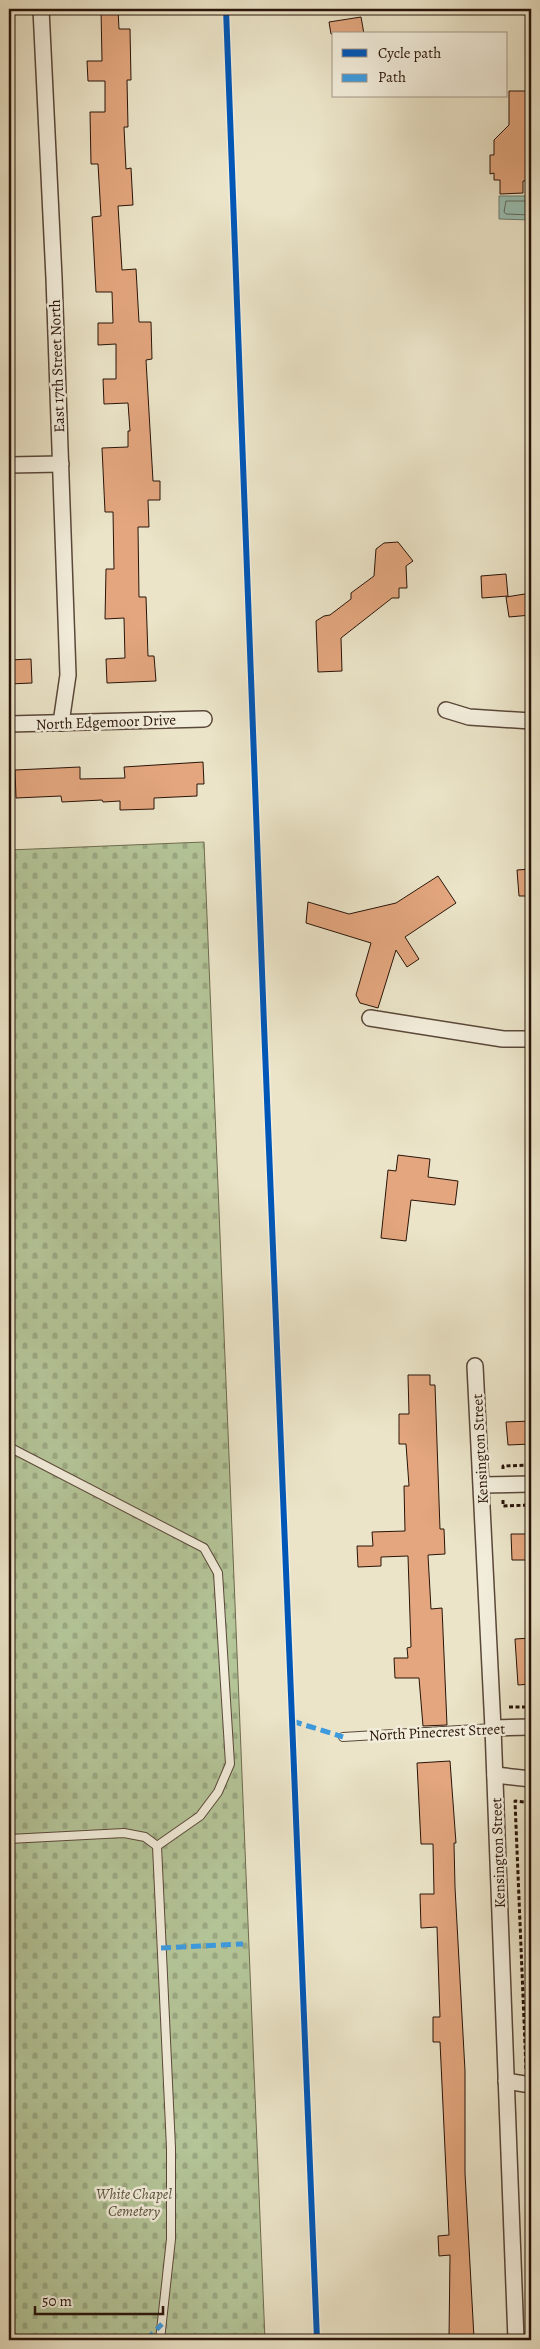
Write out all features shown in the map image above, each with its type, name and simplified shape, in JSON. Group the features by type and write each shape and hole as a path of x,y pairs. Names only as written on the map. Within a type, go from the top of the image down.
{"street":[{"name":"East 17th Street North","path":"41,9 61,464 68,675 61,723"},
{"path":"9,465 61,464"},
{"path":"446,710 469,717 531,721"},
{"name":"North Edgemoor Drive","path":"9,724 204,719"},
{"path":"370,1018 503,1038 531,1039"},
{"name":"Kensington Street","path":"475,1366 495,1775 516,2340"},
{"path":"482,1485 531,1484"},
{"name":"North Pinecrest Street","path":"493,1728 531,1727"},
{"path":"495,1775 531,1779"},
{"path":"506,2080 529,2085"}],"lane":[{"path":"9,1447 204,1548 218,1573 230,1764 218,1792 200,1816 157,1846"},
{"name":"North Pinecrest Street","path":"343,1737 493,1728"},
{"path":"9,1838 124,1833 146,1837 157,1846 171,2148 172,2239 160,2340"}],"path":[{"path":"509,1708 531,1707"},
{"path":"531,1803 515,1801 526,2063 529,2085 531,2247"},
{"path":"526,2063 531,2064"}],"green space":[{"name":"White Chapel Cemetery","path":"204,842 265,2340 9,2340 9,850"}],"water":[{"path":"499,196 531,196 531,220 499,219"}],"building":[{"path":"101,9 118,9 119,29 130,29 131,80 127,80 128,127 124,127 126,169 131,168 133,205 118,206 122,270 136,269 139,322 151,322 152,359 146,360 153,481 160,481 160,500 148,500 149,527 138,527 139,597 146,597 148,656 154,656 156,681 107,683 106,659 125,658 124,618 105,619 106,569 114,569 113,512 105,512 102,448 128,447 128,431 130,431 128,403 104,404 103,379 116,379 116,344 98,345 98,323 113,323 112,292 96,292 92,217 101,216 98,164 91,164 90,112 105,112 105,81 88,81 87,61 102,61"},
{"path":"361,17 364,32 332,32 331,34 329,22"},
{"path":"509,91 531,91 531,180 523,181 523,193 500,194 500,180 494,180 494,173 490,174 490,155 494,155 494,140 509,125"},
{"path":"398,542 413,561 406,566 407,588 399,588 399,598 392,598 341,638 342,671 318,672 316,621 330,615 351,599 351,593 374,576 376,549 384,543"},
{"path":"506,574 508,596 482,598 481,576"},
{"path":"531,593 531,615 509,617 506,597"},
{"path":"31,659 32,683 9,684 9,660"},
{"path":"203,762 204,784 197,784 197,796 154,798 154,809 120,810 120,801 62,802 61,796 16,798 15,770 80,767 80,779 125,778 124,767"},
{"path":"531,869 531,896 519,896 517,870"},
{"path":"438,876 456,903 405,937 419,959 407,967 396,950 378,1008 360,1003 356,995 371,943 306,923 308,902 349,914 396,903"},
{"path":"398,1155 430,1159 428,1177 458,1181 455,1205 411,1200 406,1241 381,1238 388,1170 396,1171"},
{"path":"408,1375 430,1375 430,1385 435,1385 440,1529 444,1529 445,1554 428,1555 431,1609 442,1608 447,1725 423,1726 419,1678 395,1678 394,1658 408,1658 407,1648 411,1647 408,1556 381,1557 381,1566 358,1567 357,1546 373,1546 372,1532 405,1531 404,1486 409,1486 406,1444 399,1444 399,1414 409,1414"},
{"path":"531,1421 531,1444 508,1445 506,1422"},
{"path":"511,1534 531,1534 531,1560 512,1560"},
{"path":"531,1638 531,1684 518,1685 515,1639"},
{"path":"450,1761 456,1843 454,1843 455,1887 465,2071 465,2173 474,2338 449,2339 450,2255 439,2256 438,2236 449,2235 440,2042 433,2042 433,2017 440,2017 437,1927 421,1928 420,1894 434,1894 433,1844 421,1844 417,1763"}],"marked path":[{"path":"292,1721 343,1737"},
{"path":"161,1948 243,1944"},
{"path":"146,2340 162,2324"}],"cycle path":[{"path":"226,9 264,1025 317,2340"}]}
